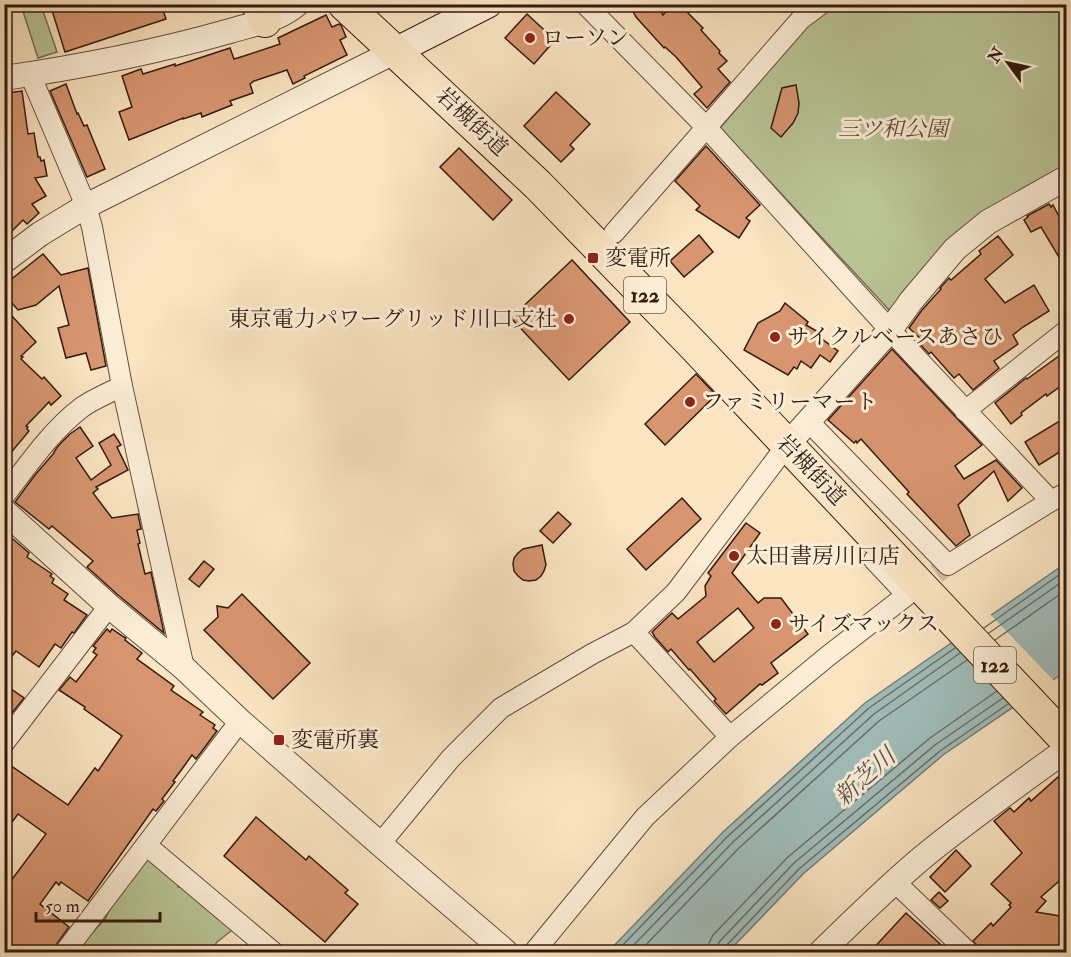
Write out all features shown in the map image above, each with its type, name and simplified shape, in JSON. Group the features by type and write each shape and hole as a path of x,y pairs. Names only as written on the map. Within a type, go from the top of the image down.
{"highway":[{"name":"岩槻街道","path":"344,4 405,47 614,233 793,439"},
{"name":"岩槻街道","path":"371,4 405,47 696,348 793,439 814,446 1063,744"}],"main road":[{"path":"405,47 488,4"}],"street":[{"path":"4,78 134,55 213,36 262,13 285,14 297,4"},
{"path":"585,4 707,128 965,411 1059,497 948,566 793,439"},
{"path":"614,233 801,19 821,4"},
{"path":"4,261 40,234 86,206 405,47"},
{"path":"30,74 86,206 92,228 122,386 184,668"},
{"path":"380,844 451,758 501,708 634,632 676,592 793,439 890,330 955,249 988,222 1066,178"},
{"path":"965,411 1066,331"},
{"path":"4,496 44,443 64,422 84,406 122,386"},
{"path":"534,952 645,817 730,737 828,656 907,595 793,439"},
{"path":"4,511 109,606 184,668 240,721 506,952"},
{"path":"4,743 109,606"},
{"path":"634,632 730,737"},
{"path":"65,952 240,721"},
{"path":"822,952 894,882 1063,744"},
{"path":"146,845 273,952"},
{"path":"894,882 968,952"}],"green space":[{"path":"21,5 41,5 57,52 38,58"},
{"name":"三ツ和公園","path":"832,5 1066,5 1066,169 891,312 720,128 806,27"},
{"path":"146,858 176,878 178,887 190,888 231,924 231,931 217,942 210,952 74,952 105,919 114,900"}],"water":[{"name":"新芝川","path":"1066,563 1066,671 943,755 803,874 728,952 608,952 723,832 865,703"}],"pier":[{"path":"989,613 1055,682 1016,709 951,640"}],"building":[{"path":"50,4 161,4 166,19 65,52"},
{"path":"629,4 657,4 663,15 673,4 697,4 688,13 703,28 701,30 727,61 718,69 730,82 707,108 694,94 702,87 636,17"},
{"path":"527,14 555,40 534,64 505,38"},
{"path":"326,15 332,27 341,25 346,37 340,40 347,55 304,76 305,78 293,84 287,70 254,81 250,84 253,93 230,101 232,105 202,117 201,113 183,118 129,140 119,112 132,107 122,76 141,69 143,74 175,64 175,66 230,48 234,59 280,44 278,38"},
{"path":"66,84 77,114 84,126 87,125 105,169 87,177 50,91"},
{"path":"796,85 798,113 781,137 771,128 782,88"},
{"path":"22,91 28,134 34,133 38,157 41,161 44,160 47,176 35,178 46,196 32,204 39,213 27,224 23,220 4,239 4,100 8,99 8,93"},
{"path":"556,92 590,124 570,145 574,149 561,162 524,126"},
{"path":"706,146 760,205 746,218 750,221 739,238 696,210 700,206 675,181"},
{"path":"459,148 512,200 493,220 440,167"},
{"path":"1049,204 1051,207 1053,205 1066,230 1066,269 1041,227 1031,232 1024,220"},
{"path":"699,235 713,252 684,277 670,261"},
{"path":"998,236 1013,255 985,279 1005,303 1034,285 1049,311 1013,335 1018,344 994,361 999,368 973,390 959,374 954,378 931,352 929,354 919,343 922,340 909,328 949,278 951,280 981,254 979,251"},
{"path":"43,254 61,275 88,268 106,366 91,370 86,353 66,358 58,328 69,325 59,286 36,305 18,310 4,294 4,285"},
{"path":"572,260 630,322 569,380 511,318"},
{"path":"785,303 808,322 806,325 820,333 818,336 838,351 830,362 820,355 811,368 801,361 797,369 794,367 788,375 744,350 758,323 780,311"},
{"path":"11,315 36,342 21,356 23,357 21,359 42,379 44,377 61,396 51,405 49,402 26,426 29,431 4,461 4,413 10,407 4,402 4,322"},
{"path":"892,349 982,445 955,466 964,479 996,460 1022,488 1008,501 994,471 958,505 970,535 956,546 907,494 909,492 861,439 854,443 828,420"},
{"path":"1066,351 1066,382 1021,413 1022,415 1011,424 995,403 1026,378"},
{"path":"696,374 716,395 665,445 645,424"},
{"path":"1066,417 1066,448 1039,465 1025,442"},
{"path":"80,427 93,446 76,458 91,480 111,465 99,443 114,434 121,445 117,447 128,470 96,487 98,489 93,493 112,518 138,514 141,529 137,530 140,543 138,544 145,574 151,572 164,633 87,567 93,561 52,526 49,529 15,502 58,446"},
{"path":"682,498 701,519 646,570 627,549"},
{"path":"558,512 571,524 553,543 540,531"},
{"path":"746,523 760,533 732,573 758,603 764,598 781,598 808,634 771,663 778,673 762,685 760,684 726,714 690,669 671,649 668,652 652,632 672,613 678,619 706,596 705,586 711,576 708,573","holes":["738,608 754,628 714,662 697,642"]},
{"path":"4,533 29,553 27,557 52,574 50,576 54,579 52,583 68,594 64,600 87,615 61,648 55,644 39,667 16,651 4,666"},
{"path":"542,545 546,565 544,571 536,580 523,580 514,571 514,558 523,549"},
{"path":"204,561 214,569 199,587 189,579"},
{"path":"242,594 310,663 273,699 204,630 218,617 217,606 228,608"},
{"path":"107,629 110,632 112,629 126,638 125,640 142,653 137,659 174,686 171,690 203,712 200,715 215,725 213,728 217,731 196,759 192,755 162,799 164,801 156,811 153,809 88,901 61,882 59,885 56,882 40,904 69,927 51,952 4,952 4,879 10,882 46,834 18,814 4,833 4,761 68,805 95,768 98,771 122,736 59,690 70,677 76,682 97,655 93,652 96,648 93,646"},
{"path":"4,684 24,698 4,723"},
{"path":"1066,770 1066,863 1061,868 1066,875 1041,897 1046,901 1036,912 1066,917 1066,952 980,952 973,941 991,923 993,926 1011,907 1009,905 1011,903 991,884 1022,853 994,821 1010,808 1014,812 1029,798 1031,801"},
{"path":"256,817 306,860 309,856 348,890 345,893 358,904 325,942 224,856"},
{"path":"956,850 971,866 945,892 930,877"},
{"path":"939,892 948,901 940,908 931,900"},
{"path":"906,913 949,952 870,952"}],"tunnel":[{"path":"912,591 948,565"}],"place":[{"name":"ローソン","path":"530,38"},
{"name":"変電所","path":"593,258"},
{"name":"東京電力パワーグリッド川口支社","path":"569,319"},
{"name":"サイクルベースあさひ","path":"775,337"},
{"name":"ファミリーマート","path":"690,402"},
{"name":"太田書房川口店","path":"734,556"},
{"name":"サイズマックス","path":"776,624"},
{"name":"変電所裏","path":"279,740"}]}
